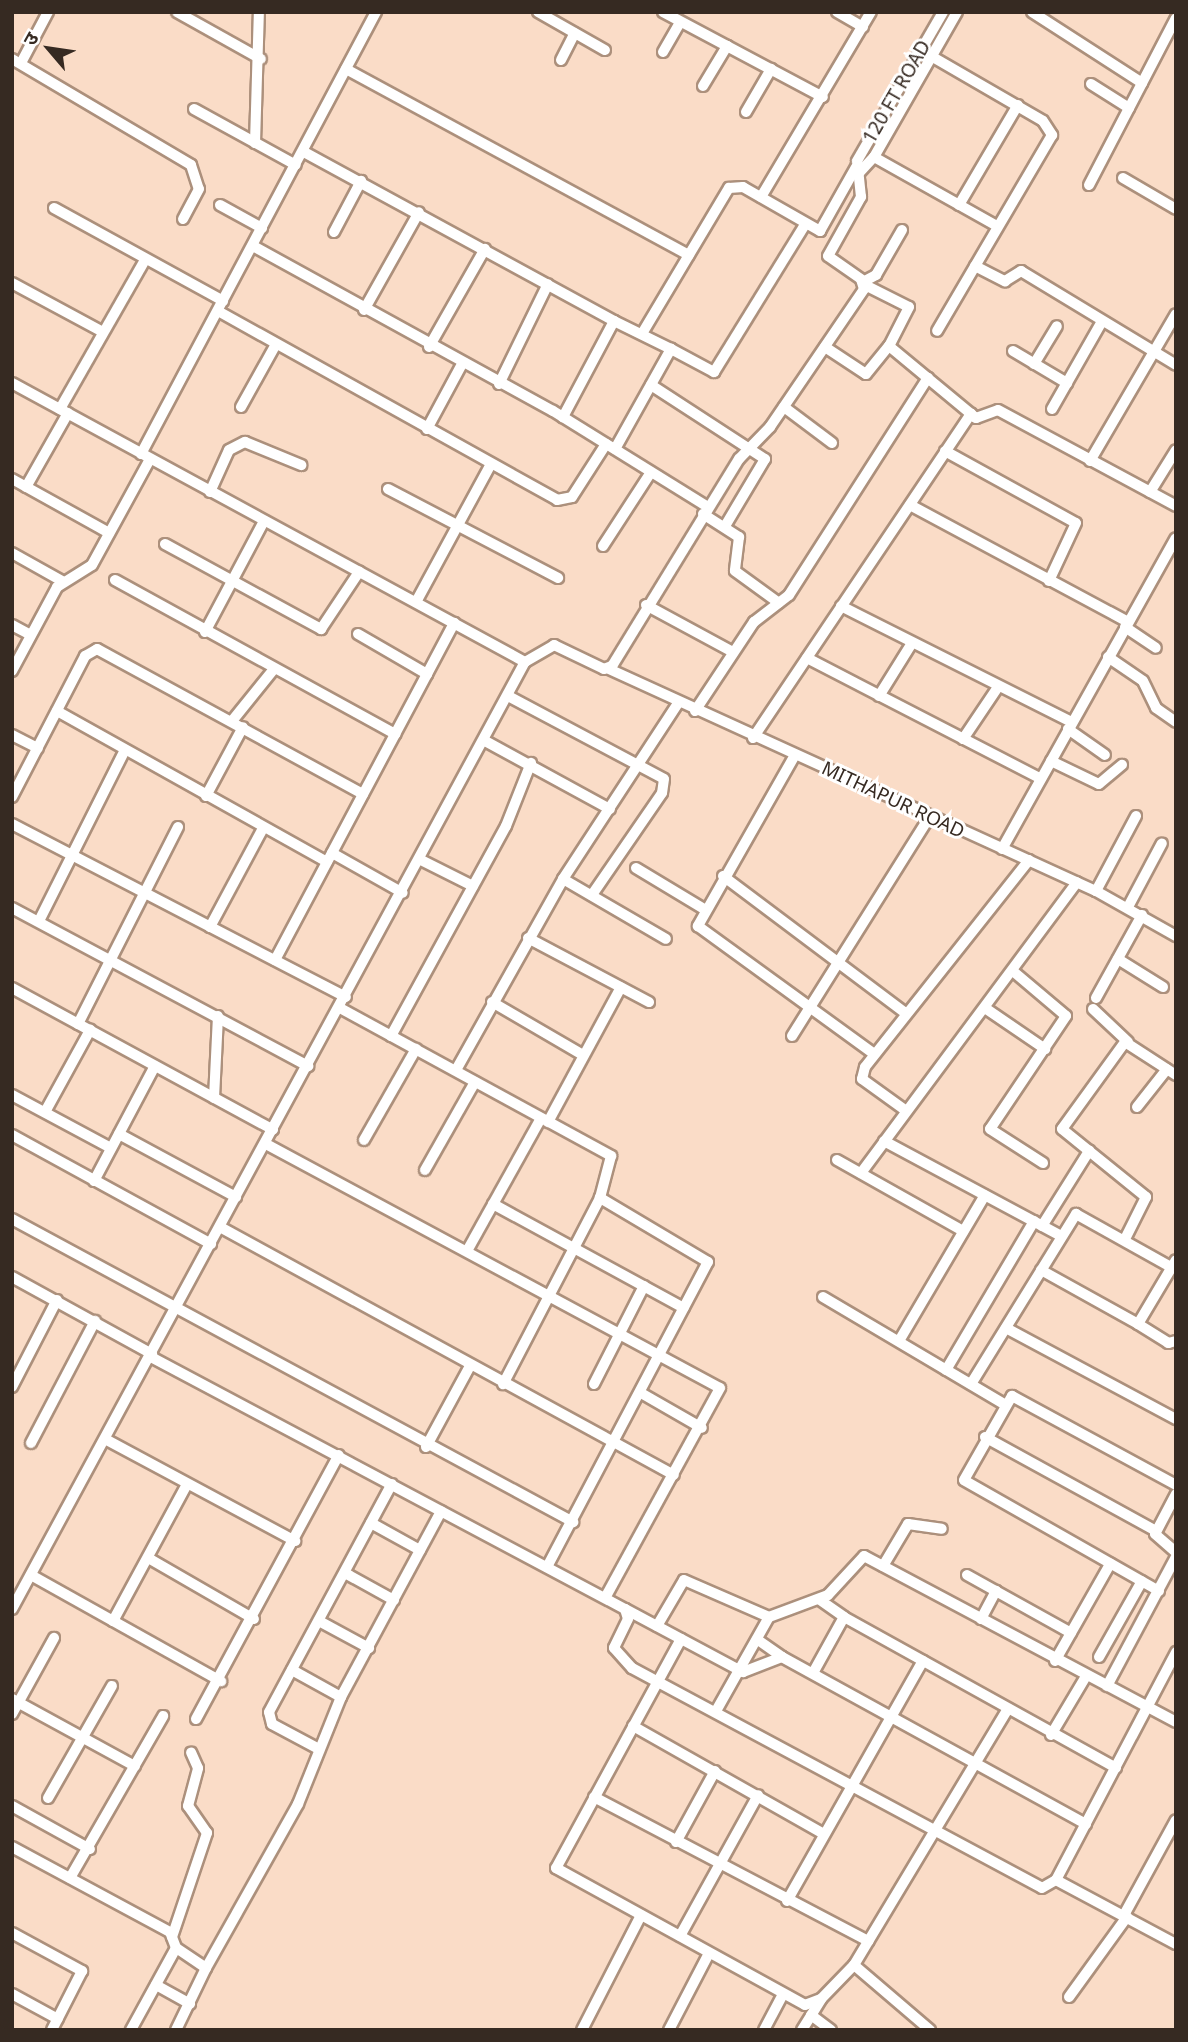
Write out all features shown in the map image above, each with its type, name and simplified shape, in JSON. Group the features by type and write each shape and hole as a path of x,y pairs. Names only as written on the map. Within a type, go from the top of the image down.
{"street":[{"path":"48,12 16,61 191,165 199,189 183,219"},
{"path":"177,12 261,59"},
{"path":"255,143 261,59 259,12"},
{"path":"12,671 62,581 88,569 109,533 220,306 376,12"},
{"path":"538,12 605,50"},
{"path":"663,12 823,97"},
{"path":"837,12 863,27"},
{"path":"761,197 823,97 871,12"},
{"name":"120 FT ROAD","path":"857,170 943,12"},
{"path":"643,332 729,188 743,187 804,226 820,231 857,170 874,157 957,12"},
{"path":"1032,12 1142,83"},
{"path":"1089,185 1176,18"},
{"path":"663,52 680,22"},
{"path":"561,60 575,33"},
{"path":"704,86 727,46"},
{"path":"931,56 1048,125 1052,135 937,331"},
{"path":"346,69 689,255"},
{"path":"746,111 771,69"},
{"path":"1091,83 1129,108"},
{"path":"959,205 1018,106"},
{"path":"194,109 296,165"},
{"path":"304,152 419,212 614,321 643,332 714,372 804,226"},
{"path":"874,157 998,226"},
{"path":"825,347 863,374 889,346 909,307 864,284 828,256 859,203 857,170"},
{"path":"1123,178 1176,209"},
{"path":"334,232 361,181"},
{"path":"220,205 262,228"},
{"path":"54,208 145,260 276,344 491,464 568,501 611,447 671,349"},
{"path":"363,310 419,212"},
{"path":"609,669 706,511 751,447 784,407 864,284 876,275 902,230"},
{"path":"253,246 429,347 564,417 651,472 725,526 741,543 735,571 779,603"},
{"path":"429,347 485,249"},
{"path":"26,487 103,332 145,260"},
{"path":"975,266 1005,281 1021,271 1101,323 1176,365"},
{"path":"12,283 103,332"},
{"path":"499,384 548,284"},
{"path":"1090,461 1156,354 1176,314"},
{"path":"564,417 614,321"},
{"path":"1052,409 1101,323"},
{"path":"1034,364 1057,326"},
{"path":"241,407 276,344"},
{"path":"889,346 979,418 998,410 1176,506"},
{"path":"1013,351 1067,383"},
{"path":"427,429 462,364"},
{"path":"695,711 754,622 779,603 929,379"},
{"path":"12,383 526,662 487,742 12,1609"},
{"path":"651,385 751,447 764,463 725,526"},
{"path":"784,407 832,443"},
{"path":"753,738 971,413"},
{"path":"210,492 229,450 245,442 302,465"},
{"path":"1150,492 1176,450"},
{"path":"946,451 1076,523 1049,581"},
{"path":"416,603 491,464"},
{"path":"603,546 651,472"},
{"path":"12,479 109,533"},
{"path":"388,489 558,578"},
{"path":"910,505 1126,625 1156,648"},
{"path":"205,632 264,521"},
{"path":"1002,849 1176,538"},
{"path":"165,544 320,629 359,572"},
{"path":"12,553 62,581"},
{"path":"115,580 205,632 395,734"},
{"path":"646,605 733,652"},
{"path":"841,606 1070,725 1105,755"},
{"path":"275,960 454,623"},
{"path":"12,625 31,635"},
{"path":"358,634 427,674"},
{"path":"879,695 912,643"},
{"name":"MITHAPUR ROAD","path":"526,662 554,645 929,818 1077,882 1128,907 1176,936"},
{"path":"12,797 85,656 97,649 363,794"},
{"path":"1108,657 1143,681 1156,708 1176,722"},
{"path":"807,658 1041,779"},
{"path":"232,721 274,669"},
{"path":"963,739 998,687"},
{"path":"510,697 665,784 592,895"},
{"path":"456,1070 563,879 678,703"},
{"path":"57,711 264,828 403,893"},
{"path":"206,796 243,727"},
{"path":"12,735 37,748"},
{"path":"487,742 531,763 610,809"},
{"path":"39,921 125,750"},
{"path":"795,755 697,922 701,930 874,1054"},
{"path":"1051,761 1099,784 1122,765"},
{"path":"391,1036 474,886 531,763"},
{"path":"1096,891 1136,817"},
{"path":"792,1036 929,818"},
{"path":"12,824 346,997"},
{"path":"78,1024 114,960 178,827"},
{"path":"210,927 264,828"},
{"path":"1128,907 1162,843"},
{"path":"421,860 474,886"},
{"path":"905,1110 862,1079 874,1054 904,1012 1029,860"},
{"path":"636,868 704,909"},
{"path":"723,876 904,1012"},
{"path":"563,879 666,939"},
{"path":"861,1173 905,1110 1014,972 1077,882"},
{"path":"12,908 114,960 308,1066"},
{"path":"1137,1107 1171,1072 1128,1042 1094,1003 1142,915"},
{"path":"528,938 649,1002"},
{"path":"1118,959 1163,986"},
{"path":"1014,972 1065,1010 1045,1049 990,1129 1043,1163"},
{"path":"467,1251 621,987"},
{"path":"12,988 273,1130"},
{"path":"492,1002 583,1055"},
{"path":"985,1008 1045,1049"},
{"path":"340,1009 611,1156 600,1198 550,1299 503,1384"},
{"path":"214,1098 218,1017"},
{"path":"45,1112 90,1030"},
{"path":"1125,1239 1146,1197 1062,1129 1128,1042"},
{"path":"364,1140 416,1049"},
{"path":"94,1181 155,1066"},
{"path":"425,1170 475,1082"},
{"path":"12,1095 111,1148"},
{"path":"119,1134 236,1198"},
{"path":"12,1135 211,1244"},
{"path":"884,1141 1061,1236"},
{"path":"266,1144 720,1388 702,1428 605,1598"},
{"path":"946,1370 1038,1223 1089,1151"},
{"path":"837,1160 963,1231"},
{"path":"899,1341 985,1195"},
{"path":"547,1567 641,1393 706,1259 600,1198"},
{"path":"493,1204 684,1308"},
{"path":"971,1384 1061,1236 1080,1212 1125,1239 1175,1262 1138,1324"},
{"path":"12,1219 177,1306 426,1447 573,1522"},
{"path":"220,1227 470,1366 674,1475"},
{"path":"1041,1270 1168,1343 1176,1341"},
{"path":"12,1277 95,1321 151,1355 743,1672 782,1657"},
{"path":"594,1384 644,1286"},
{"path":"823,1297 1004,1404"},
{"path":"12,1387 57,1300"},
{"path":"32,1443 95,1321"},
{"path":"1006,1328 1176,1419"},
{"path":"426,1447 470,1366"},
{"path":"641,1393 702,1428"},
{"path":"1159,1591 965,1484 985,1437 1004,1404 1015,1397 1176,1485"},
{"path":"985,1437 1156,1531 1176,1554 1107,1686"},
{"path":"105,1439 295,1541"},
{"path":"196,1719 221,1681 339,1455"},
{"path":"113,1621 150,1559 187,1484"},
{"path":"317,1748 270,1721 292,1670 392,1484"},
{"path":"1156,1531 1176,1494"},
{"path":"176,2030 206,1968 298,1804 317,1748 341,1697 441,1511"},
{"path":"372,1523 420,1550"},
{"path":"883,1566 905,1527 942,1529"},
{"path":"657,1626 684,1580 769,1617 820,1600 858,1556 883,1566 1085,1678 1107,1686 1176,1723"},
{"path":"150,1559 254,1619"},
{"path":"1055,1661 1110,1564"},
{"path":"345,1573 394,1600"},
{"path":"967,1574 1071,1633"},
{"path":"31,1575 221,1681"},
{"path":"1099,1657 1142,1581"},
{"path":"981,1619 996,1591"},
{"path":"820,1600 844,1617 1007,1710 1115,1768"},
{"path":"625,1609 615,1652 657,1680 1042,1888 1056,1880 1176,1652"},
{"path":"716,1712 743,1672 769,1617"},
{"path":"813,1673 844,1617"},
{"path":"318,1621 369,1648"},
{"path":"12,1714 15,1701 54,1638"},
{"path":"681,1639 556,1868 782,1996 805,2005 821,1999"},
{"path":"758,1640 782,1657 1086,1824"},
{"path":"787,1901 822,1833 923,1661"},
{"path":"292,1670 341,1697"},
{"path":"1051,1735 1085,1678"},
{"path":"48,1798 111,1686"},
{"path":"15,1701 135,1766"},
{"path":"802,2030 821,1999 855,1965 938,1830 1007,1710"},
{"path":"70,1878 90,1849 163,1716"},
{"path":"633,1726 822,1833"},
{"path":"131,2030 156,1985 174,1942 207,1833 188,1806 198,1768 191,1752"},
{"path":"677,1842 715,1771"},
{"path":"680,1936 758,1795"},
{"path":"594,1797 787,1901 868,1941"},
{"path":"12,1807 90,1849"},
{"path":"1069,1997 1125,1916 1176,1819"},
{"path":"12,1847 160,1925 174,1942 206,1968"},
{"path":"1056,1880 1176,1944"},
{"path":"582,2030 641,1915"},
{"path":"12,1933 82,1970 52,2030"},
{"path":"669,2030 709,1953"},
{"path":"855,1965 930,2030"},
{"path":"156,1985 190,2004"},
{"path":"12,1994 58,2019"},
{"path":"764,2030 782,1996"},
{"path":"811,2015 831,2030"}]}
